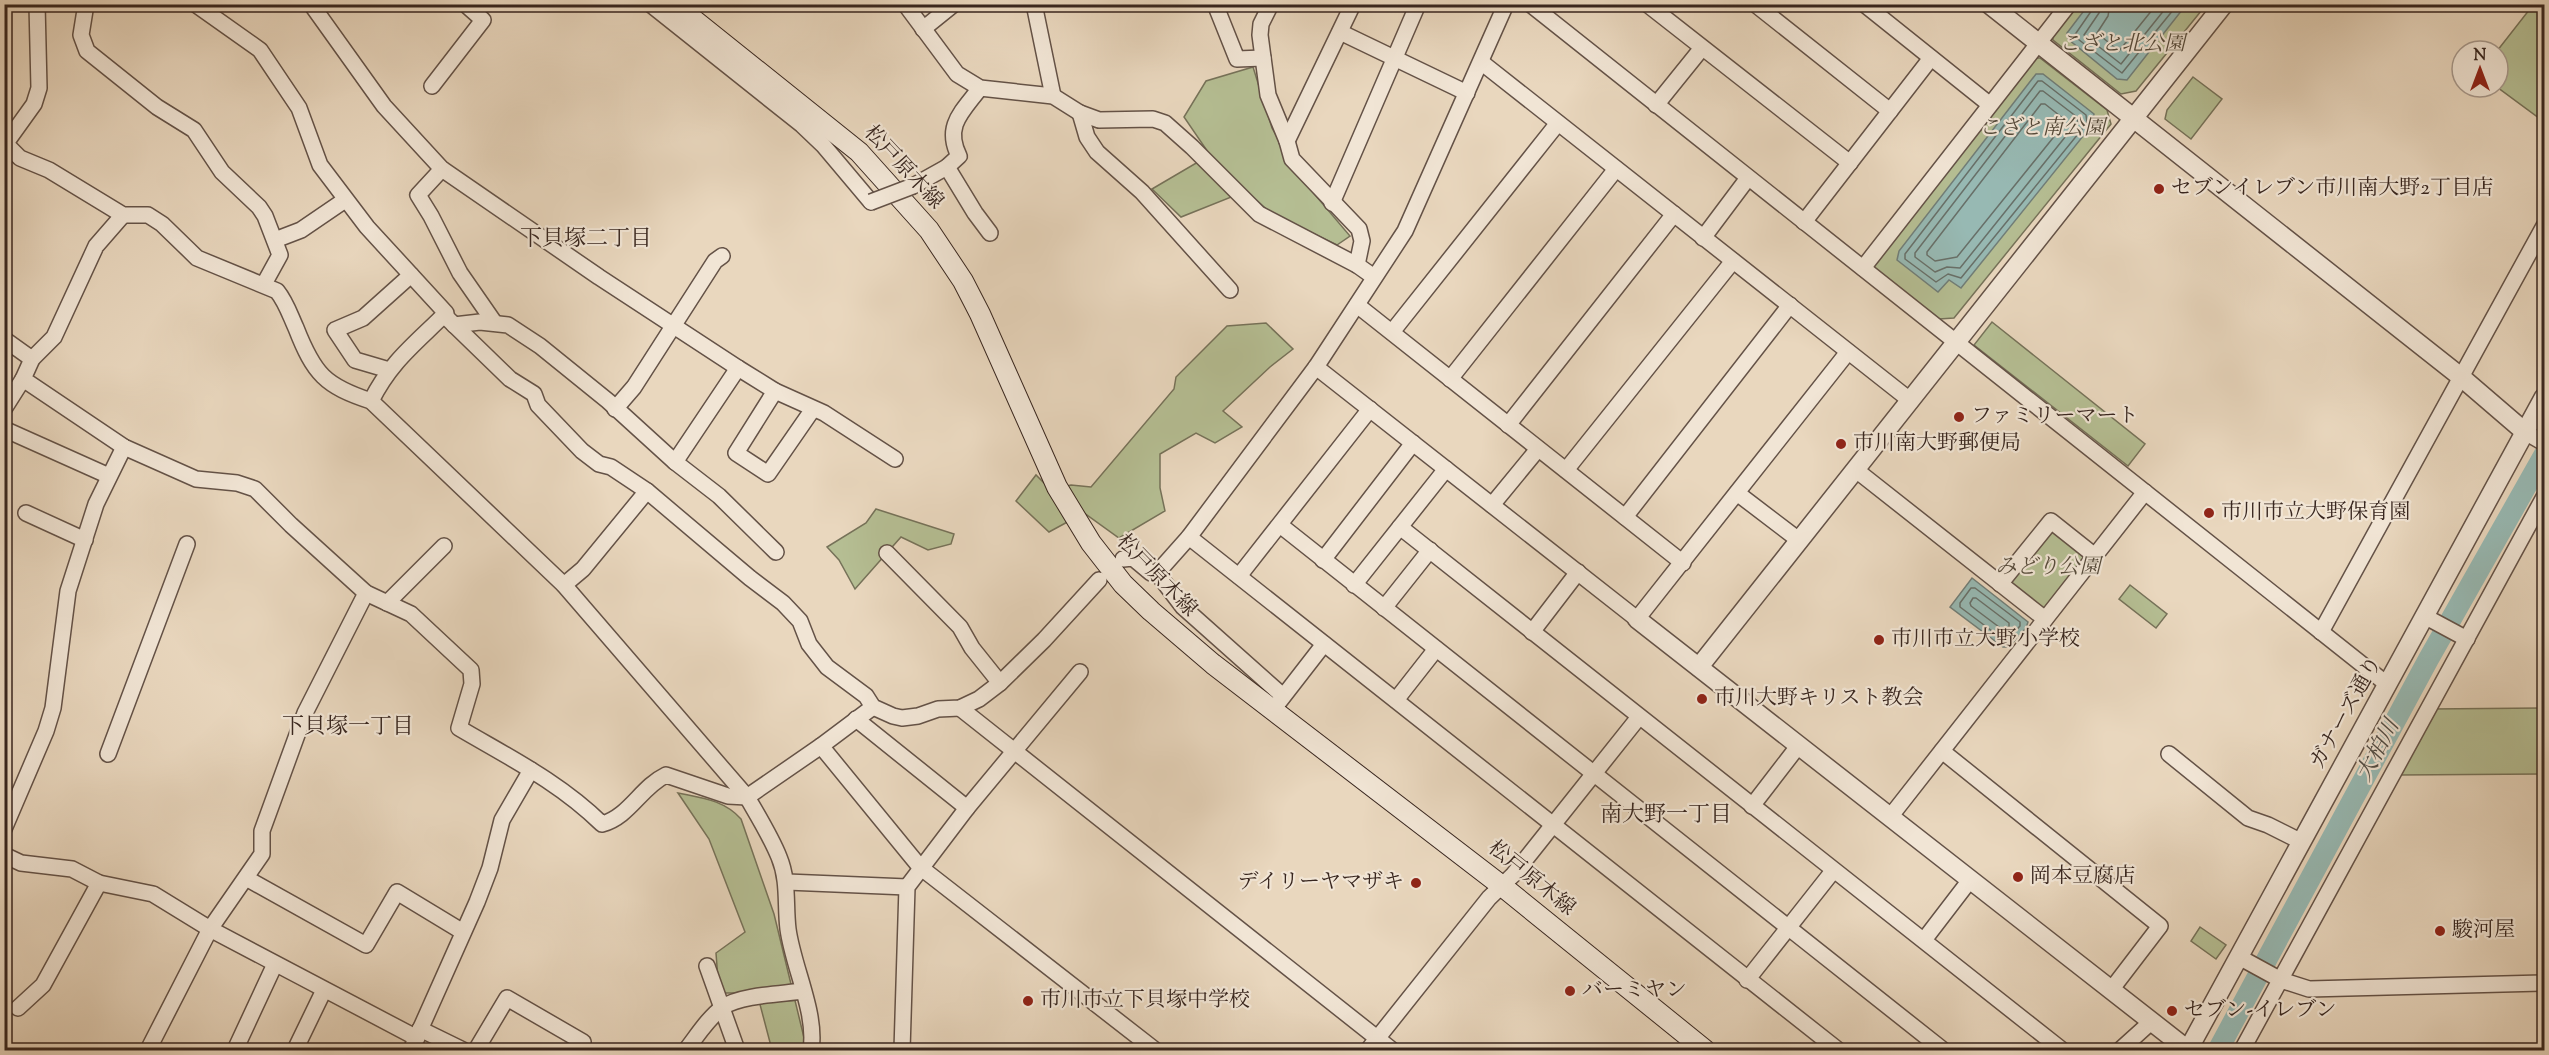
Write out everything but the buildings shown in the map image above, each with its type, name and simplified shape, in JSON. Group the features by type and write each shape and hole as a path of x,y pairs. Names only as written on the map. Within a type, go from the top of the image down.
{"main road":[{"name":"松戸原木線","path":"674,4 860,152 929,230 963,281 997,351 1057,487 1091,543 1123,584 1213,664 1278,702 1705,1050"}],"street":[{"path":"37,4 39,88 34,104 5,142 20,158 49,170 123,215 148,215 162,224 197,258 277,291 285,300 303,349 323,379 342,391 371,401 564,585 747,797 780,857 787,882 788,929 810,1019 811,1050"},
{"path":"86,4 81,35 87,51 164,112 194,130 222,172 259,207 280,255 264,285"},
{"path":"195,4 260,50 299,108 320,165 366,227 446,313 449,320 510,379 534,394 538,405 582,451 599,465 611,467 647,491 783,603 800,621 810,644 827,668 867,696 873,707 903,718 938,709 960,708 979,699 1000,683 1044,640 1099,580"},
{"path":"311,4 384,106 442,169 738,368 776,391 850,429 895,459"},
{"path":"432,86 483,20 465,4"},
{"path":"650,4 802,125 823,145 871,202 913,186 947,167 959,156 952,143 952,132 960,115 980,88"},
{"path":"905,4 957,74 980,88 1053,96 1080,113 1099,120 1154,119 1165,123 1259,214 1357,265 1374,277"},
{"path":"923,29 954,4"},
{"path":"1034,4 1053,96"},
{"path":"1215,4 1238,58 1263,58"},
{"path":"1270,4 1261,24 1260,35 1268,95 1292,159 1359,229 1362,241 1357,265"},
{"path":"1287,141 1353,4"},
{"path":"1332,203 1418,4"},
{"path":"1124,559 1133,558 1150,573 1156,573 1190,537 1316,367 1405,231 1506,4"},
{"path":"1530,4 2388,685"},
{"path":"1647,4 1850,164"},
{"path":"1755,4 1890,111"},
{"path":"1864,4 1989,104"},
{"path":"1989,4 2461,377 2525,432 2544,443"},
{"path":"1863,268 2069,4"},
{"path":"1699,667 1958,343 2224,4"},
{"path":"1340,32 1467,93"},
{"path":"1656,105 1702,48"},
{"path":"1804,222 1931,58"},
{"path":"1481,62 1911,401"},
{"path":"1080,113 1087,137 1097,152 1142,192 1230,290"},
{"path":"1392,332 1558,123"},
{"path":"947,167 990,233"},
{"path":"442,169 418,195 460,273 494,322"},
{"path":"1450,379 1616,169"},
{"path":"1703,238 1748,178"},
{"path":"275,240 301,230 345,200"},
{"path":"1508,424 1674,214"},
{"path":"4,409 32,359 54,337 96,246 123,215"},
{"path":"2321,632 2544,226"},
{"path":"615,409 634,387 715,261 722,256"},
{"path":"1566,470 1733,261"},
{"path":"389,370 355,360 335,330 363,318 411,275"},
{"path":"1357,305 1683,563"},
{"path":"1625,517 1790,305"},
{"path":"371,401 389,370 449,320 494,322 508,325 540,346 608,401 675,462 719,496 776,552"},
{"path":"4,339 32,359"},
{"path":"1638,619 1848,352"},
{"path":"1316,367 2188,1050"},
{"path":"675,462 738,368"},
{"path":"22,379 123,447 196,479 237,483 255,489 291,525 366,592 411,614 471,670 472,684 459,728 552,781 602,824 615,820 656,780 666,775 728,796 747,797 873,707"},
{"path":"776,391 736,453 768,474 813,409"},
{"name":"ガナーズ通り","path":"2188,1050 2544,397"},
{"path":"1239,576 1370,409"},
{"path":"4,429 109,476"},
{"path":"1323,560 1413,443"},
{"path":"4,829 46,731 53,708 68,591 96,504 123,447"},
{"path":"1492,505 1538,449"},
{"path":"1354,585 1446,469"},
{"path":"1856,470 2045,619"},
{"path":"564,585 589,562 647,491"},
{"path":"1890,817 2145,492"},
{"path":"1737,493 1800,541"},
{"path":"2242,1050 2544,497"},
{"path":"26,513 85,540"},
{"path":"2001,584 2051,521 2095,556"},
{"path":"1280,525 1943,1050"},
{"path":"1400,527 2062,1050"},
{"path":"1190,537 1838,1050"},
{"path":"108,754 187,544"},
{"path":"387,603 444,546"},
{"path":"1384,608 1430,550"},
{"path":"887,553 960,627 972,648 1000,683"},
{"path":"1532,632 1578,572"},
{"path":"1156,573 1183,607 1278,702 1324,644"},
{"path":"148,1050 210,929 262,854 262,831 305,713 366,592"},
{"path":"2426,617 2467,639"},
{"path":"1396,700 1436,649"},
{"path":"902,1050 907,887 967,808 1080,672"},
{"path":"960,708 1372,1045 1392,1050"},
{"path":"1372,1045 1489,898 1554,825 1640,717"},
{"path":"856,719 967,808"},
{"path":"1752,806 1799,745"},
{"path":"821,746 920,867 1155,1050"},
{"path":"1942,751 2160,926 2111,990"},
{"path":"2168,755 2248,818 2302,842"},
{"path":"416,1039 490,868 502,820 531,770"},
{"path":"6,859 72,869 99,883 153,894 210,929 416,1039 463,1050"},
{"path":"1747,980 1833,871"},
{"path":"246,878 366,945 397,892 463,932"},
{"path":"1924,940 1970,880"},
{"path":"787,882 907,887"},
{"path":"18,1008 43,986 99,883"},
{"path":"2239,957 2281,981 2309,989 2544,982"},
{"path":"235,1050 275,964"},
{"path":"707,966 737,1050"},
{"path":"296,1050 324,990"},
{"path":"686,1050 707,1023 722,1009 734,1002 803,991"},
{"path":"476,1050 507,998 583,1042 578,1050"},
{"path":"2120,1050 2151,1022"}],"green space":[{"name":"こざと北公園","path":"2076,5 2206,5 2136,91 2121,94 2053,40 2052,34"},
{"path":"2533,5 2544,5 2544,108 2539,118 2510,97 2510,39 2506,39"},
{"name":"こざと南公園","path":"2034,58 2040,58 2107,110 2111,124 1954,318 1939,319 1871,267"},
{"path":"1253,67 1272,128 1300,177 1350,236 1337,245 1272,214 1246,191 1181,217 1152,189 1210,155 1184,117 1206,81"},
{"path":"2193,77 2222,99 2191,139 2165,119 2167,110"},
{"path":"1992,322 2145,444 2128,466 1974,345"},
{"path":"1266,323 1293,349 1223,411 1242,427 1215,443 1196,433 1160,454 1160,488 1165,511 1119,538 1084,513 1049,532 1016,501 1036,475 1051,490 1071,485 1091,487 1174,389 1176,377 1227,326"},
{"path":"876,509 954,534 951,544 928,550 901,537 855,589 839,560 827,547 866,523"},
{"name":"みどり公園","path":"2052,526 2087,554 2043,610 2008,582"},
{"path":"2130,585 2167,614 2156,628 2119,599"},
{"path":"2544,708 2544,774 2399,775 2430,709"},
{"path":"678,793 720,804 741,819 774,914 807,1050 772,1050 757,993 719,993 716,953 745,932 709,839"},
{"path":"2200,927 2226,945 2216,959 2191,941"}],"water":[{"name":"こざと北公園","path":"2089,4 2186,5 2127,80 2117,79 2068,39 2067,33"},
{"name":"こざと南公園","path":"2036,74 2043,74 2094,114 2092,125 1961,288 1949,280 1938,292 1897,260 1899,251"},
{"path":"1972,578 2028,622 2026,628 2009,647 2003,647 1950,607"}],"waterway":[{"name":"大柏川","path":"2218,1050 2428,660 2544,455"}],"place":[{"name":"セブンイレブン市川南大野2丁目店","path":"2159,189"},
{"name":"ファミリーマート","path":"1959,417"},
{"name":"市川南大野郵便局","path":"1841,444"},
{"name":"市川市立大野保育園","path":"2209,513"},
{"name":"市川市立大野小学校","path":"1879,640"},
{"name":"市川大野キリスト教会","path":"1702,699"},
{"name":"岡本豆腐店","path":"2018,877"},
{"name":"デイリーヤマザキ","path":"1416,883"},
{"name":"駿河屋","path":"2440,931"},
{"name":"バーミヤン","path":"1570,991"},
{"name":"市川市立下貝塚中学校","path":"1028,1001"},
{"name":"セブン-イレブン","path":"2172,1011"}],"district":[{"name":"下貝塚二丁目","path":"586,240"},
{"name":"下貝塚一丁目","path":"348,728"},
{"name":"南大野一丁目","path":"1666,816"}]}
